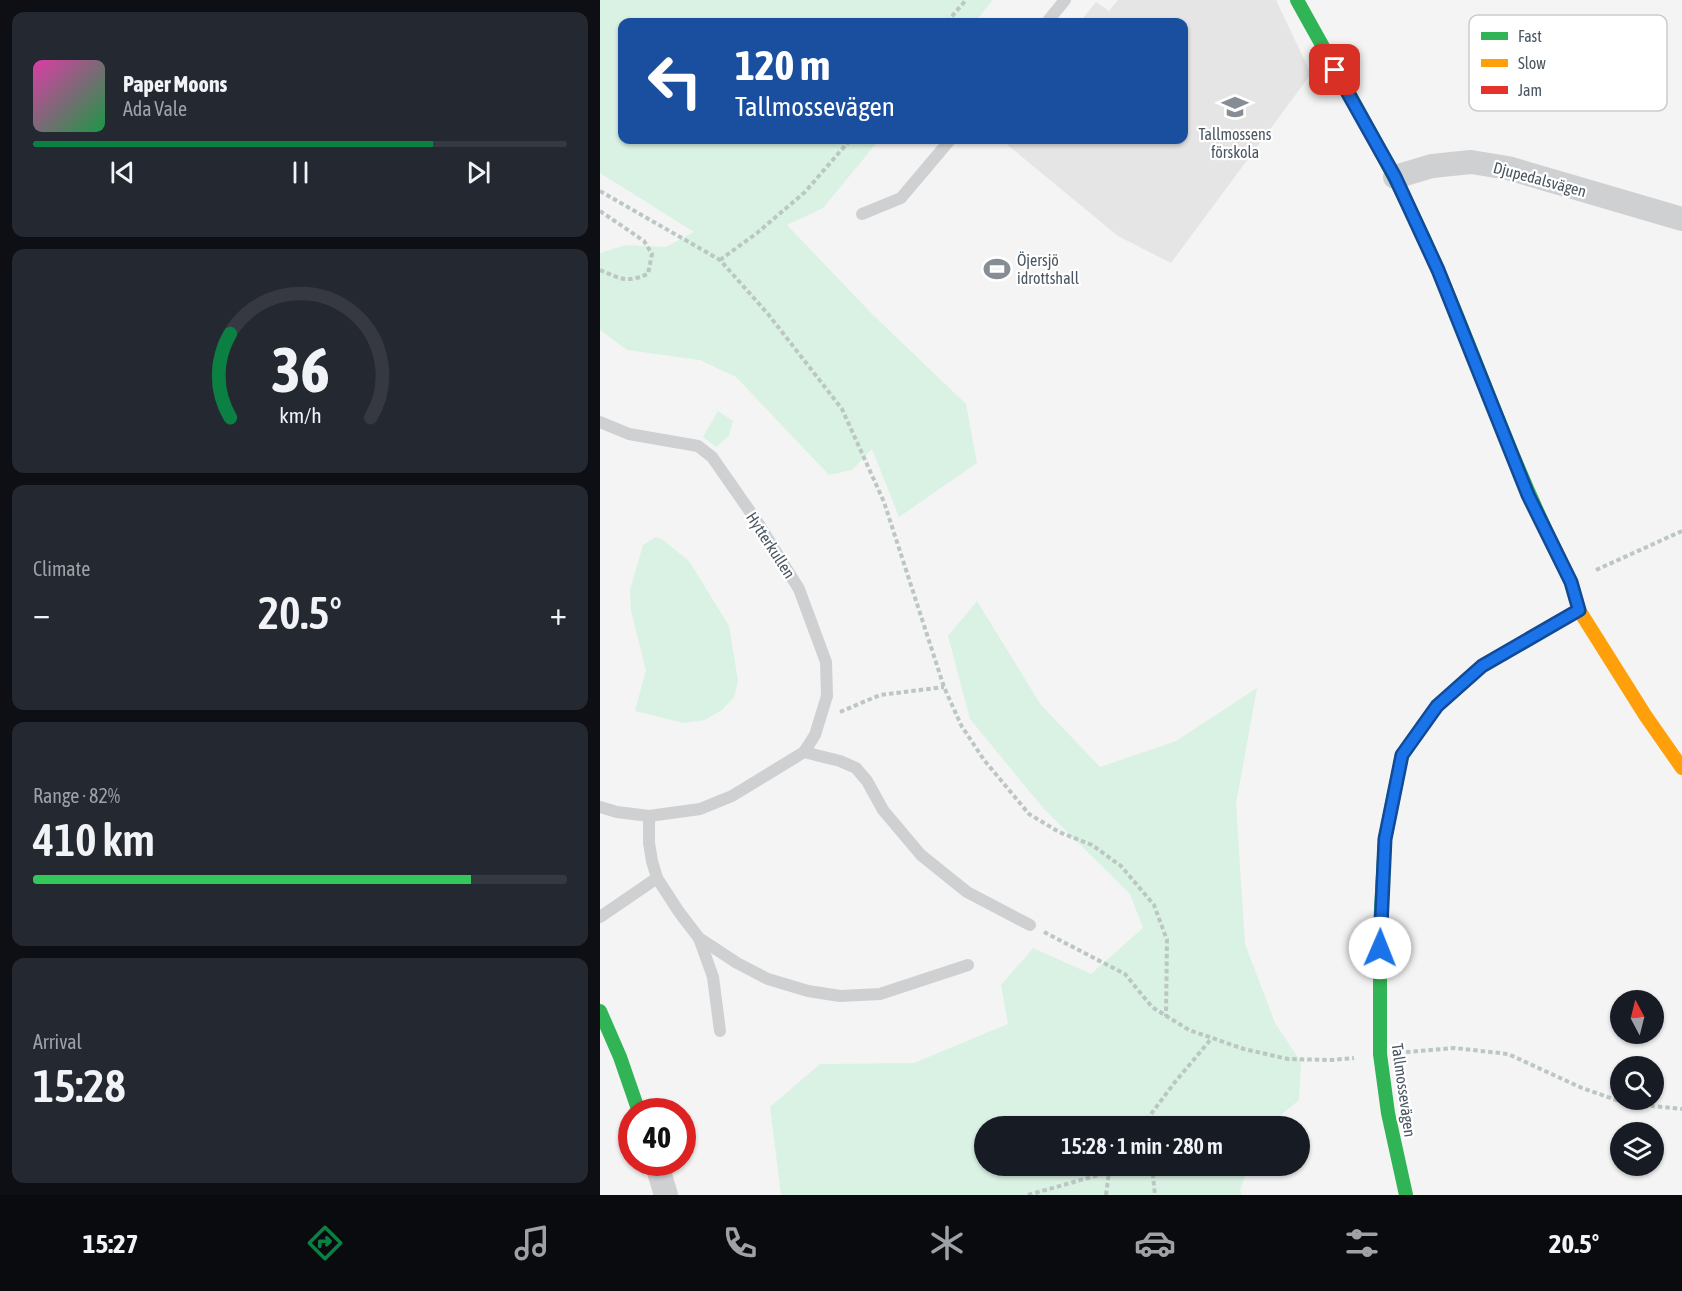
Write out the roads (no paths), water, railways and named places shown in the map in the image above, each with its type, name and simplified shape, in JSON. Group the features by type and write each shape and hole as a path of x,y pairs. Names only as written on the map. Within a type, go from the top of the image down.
{"street":[{"path":"1297,0 1395,177 1438,270 1528,495 1571,582 1579,610 1645,715 1682,768"},
{"name":"Djupedalsvägen","path":"1395,177 1432,166 1471,162 1508,168 1682,219"},
{"name":"Tallmossevägen","path":"1406,1195 1388,1113 1380,1054 1380,927 1385,839 1402,755 1437,706 1482,666 1579,610"},
{"path":"600,1011 620,1057 634,1098"},
{"path":"660,1176 666,1195"}],"lane":[{"path":"1050,18 1065,0"},
{"path":"862,214 901,198 947,144"},
{"name":"Hytterkullen","path":"600,422 629,434 698,446 712,457 756,520 799,589 826,662 827,696 815,735 804,752 732,796 700,809 649,816 617,812 600,807"},
{"path":"804,752 840,761 856,768 867,781 883,810 921,855 967,892 1030,925"},
{"path":"649,816 649,843 657,878 699,938 713,977 720,1031"},
{"path":"600,917 657,878"},
{"path":"699,938 737,963 768,979 808,991 840,996 880,994 968,965"}],"place":[{"name":"Tallmossens förskola","path":"1235,107"},
{"name":"Öjersjö idrottshall","path":"997,269"}]}
